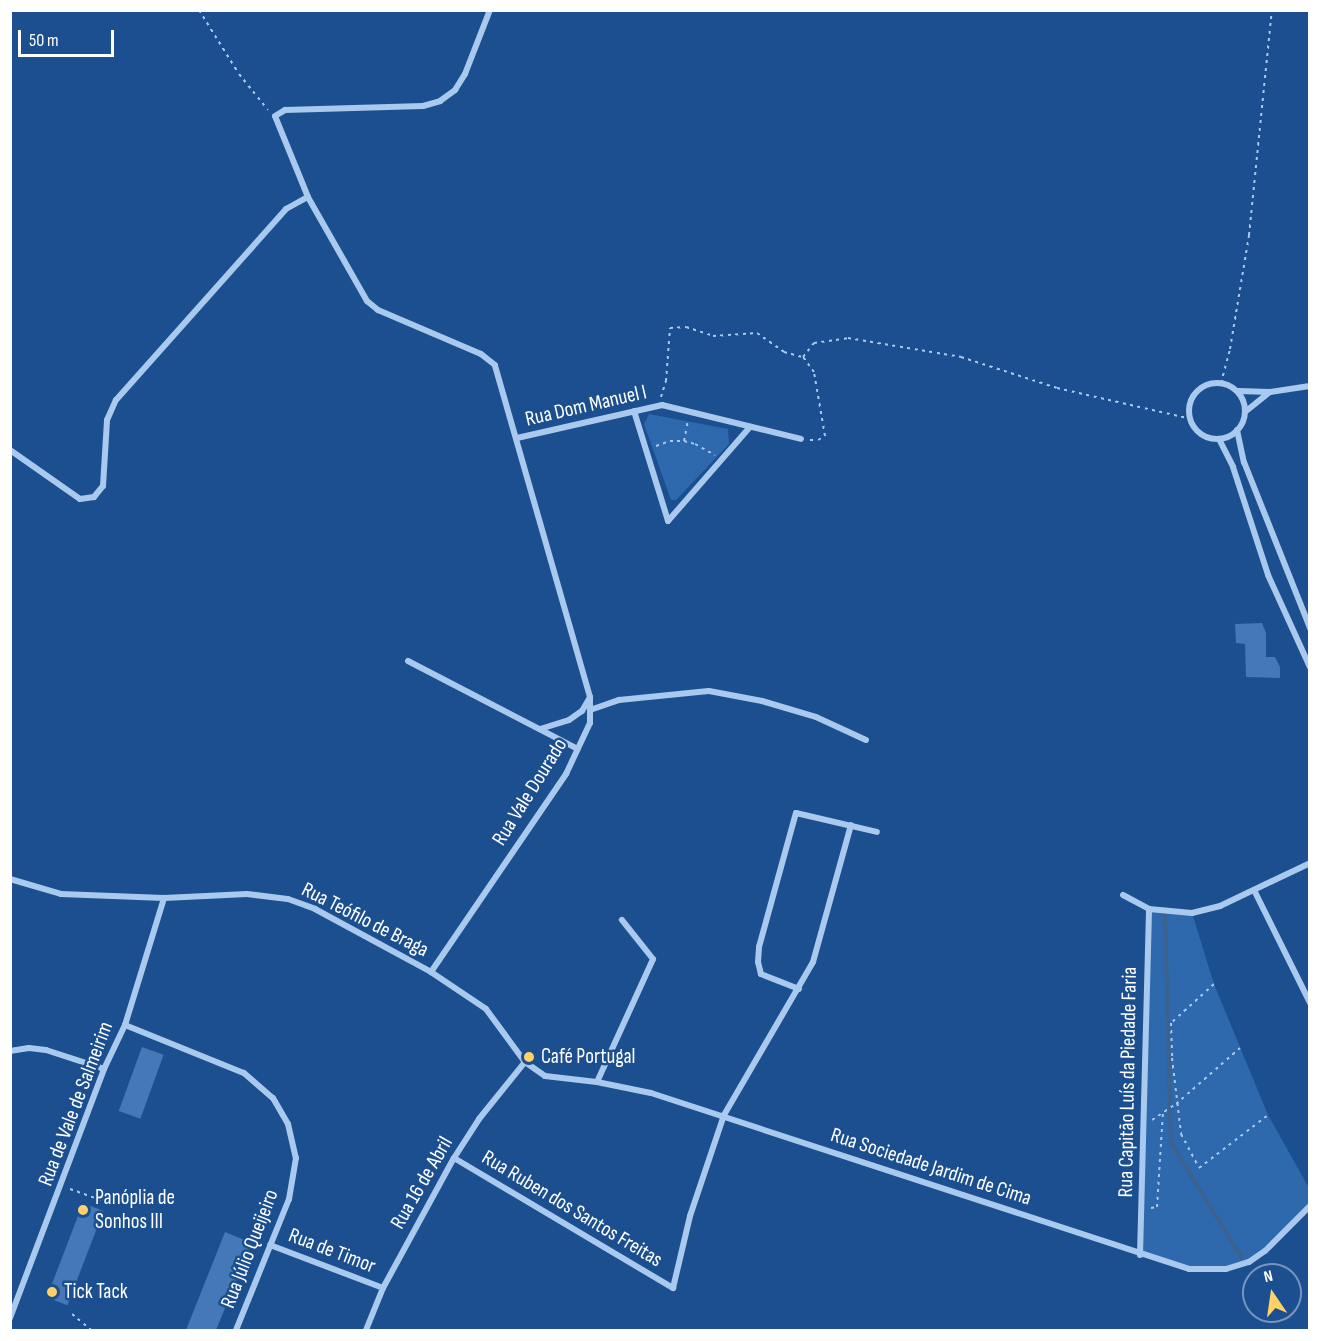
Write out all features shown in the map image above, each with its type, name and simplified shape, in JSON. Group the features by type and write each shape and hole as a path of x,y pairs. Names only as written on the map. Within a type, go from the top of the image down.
{"street":[{"path":"275,116 285,110 423,106 440,101 455,90 465,74 490,10"},
{"name":"Rua Vale Dourado","path":"275,116 309,197 367,301 378,310 481,354 495,365 590,697 590,723 566,774 431,972"},
{"path":"10,450 80,498 94,497 103,486 107,420 116,400 286,209 309,197"},
{"path":"1237,430 1219,439 1202,435 1191,419 1190,405 1197,391 1204,386 1221,383 1238,391 1270,392 1310,386"},
{"path":"1238,391 1245,404 1245,412 1237,430 1244,462 1310,628"},
{"path":"1245,412 1270,392"},
{"name":"Rua Dom Manuel I","path":"517,438 659,405 801,439"},
{"path":"634,411 668,521 750,427"},
{"path":"1219,439 1233,467 1268,575 1310,667"},
{"path":"408,661 578,749"},
{"path":"590,710 619,700 709,691 762,700 816,717 866,740"},
{"path":"540,729 570,720 582,711 590,697"},
{"path":"799,989 761,974 758,962 759,947 796,813 877,832"},
{"path":"724,1115 813,962 850,825"},
{"path":"1123,895 1149,909 1192,913 1220,906 1310,863"},
{"name":"Rua Teófilo de Braga","path":"10,879 61,894 164,898 247,894 288,899 315,909 431,972 486,1009 525,1062"},
{"path":"1254,890 1310,1003"},
{"name":"Rua de Vale de Salmeirim","path":"10,1318 62,1186 104,1069 125,1025 164,898"},
{"name":"Rua Capitão Luís da Piedade Faria","path":"1140,1255 1149,909"},
{"path":"597,1082 653,959 622,920"},
{"name":"Rua Júlio Queijeiro","path":"125,1025 244,1073 273,1098 288,1124 296,1158 289,1199 236,1330"},
{"path":"10,1051 28,1047 46,1050 104,1069"},
{"name":"Rua Sociedade Jardim de Cima","path":"525,1062 545,1076 597,1082 651,1092 1140,1255 1189,1269 1226,1269 1249,1262 1265,1251 1310,1206"},
{"name":"Rua 16 de Abril","path":"366,1330 383,1288 454,1158 478,1119 525,1062"},
{"name":"Rua Ruben dos Santos Freitas","path":"454,1158 673,1288 690,1216 724,1115"},
{"name":"Rua de Timor","path":"270,1245 383,1288"}],"path":[{"path":"199,10 258,101 275,116"},
{"path":"1221,383 1230,349 1249,235 1272,10"},
{"path":"659,405 666,381 670,328 686,327 713,336 757,333 784,352 803,357 814,372 825,436 818,440 801,439"},
{"path":"803,357 814,342 848,338 962,357 1057,388 1191,419"},
{"path":"684,441 688,421"},
{"path":"652,448 670,441 684,441 695,444 717,457"},
{"path":"1214,984 1171,1023 1176,1104 1181,1134 1199,1168 1268,1114"},
{"path":"1141,1209 1157,1207 1163,1111 1176,1104 1240,1048"},
{"path":"62,1186 115,1205"},
{"path":"72,1314 91,1330"}],"shaded area":[{"path":"649,414 728,429 729,444 676,500 671,500 644,424"},
{"path":"1149,909 1192,913 1214,984 1268,1115 1309,1188 1309,1205 1249,1262 1226,1269 1189,1269 1140,1255"}],"building":[{"path":"1262,623 1266,633 1266,657 1275,657 1280,667 1280,678 1246,677 1245,644 1236,643 1235,624"},
{"path":"142,1047 164,1055 140,1119 119,1111"},
{"path":"83,1203 104,1211 67,1305 47,1297"},
{"path":"225,1232 252,1243 216,1330 186,1330"}],"waterway":[{"path":"1165,914 1171,1143 1241,1257"}],"place":[{"name":"Café Portugal","path":"529,1057"},
{"name":"Panóplia de Sonhos III","path":"83,1210"},
{"name":"Tick Tack","path":"52,1292"}]}
